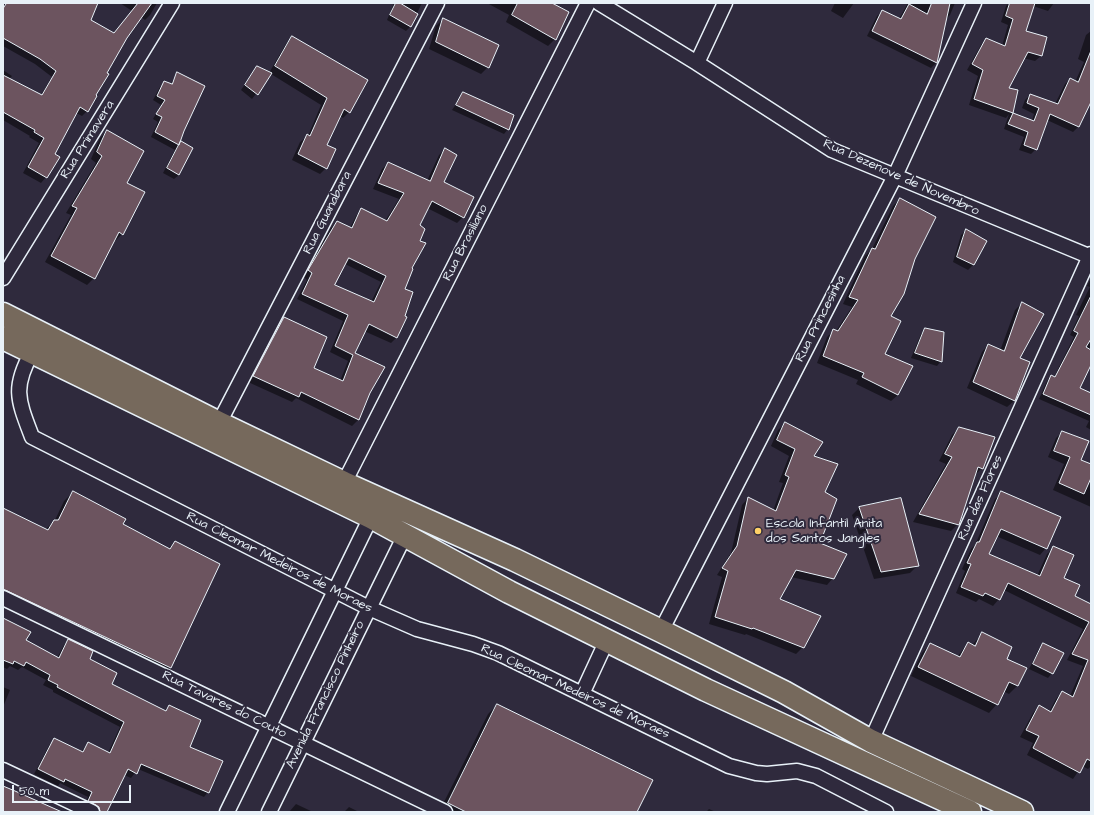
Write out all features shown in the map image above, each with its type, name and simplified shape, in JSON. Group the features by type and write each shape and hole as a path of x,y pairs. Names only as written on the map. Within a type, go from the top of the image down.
{"highway":[{"path":"3,314 219,423 344,483 525,565 723,661 784,692 871,741 1022,812"},
{"path":"3,338 371,517 509,592 706,690 970,812"},
{"path":"509,592 510,576 513,570 525,565"},
{"path":"706,690 722,682 725,675 723,661"}],"street":[{"name":"Rua Primavera","path":"3,278 172,3"},
{"name":"Rua Guanabara","path":"219,423 436,3"},
{"name":"Rua Brasiliano","path":"344,483 588,3"},
{"name":"Rua Dezenove de Novembro","path":"599,3 697,63 832,150 953,201 1091,256"},
{"path":"697,63 725,3"},
{"name":"Rua Princesinha","path":"661,631 895,176 974,3"},
{"name":"Rua das Flores","path":"871,741 1091,256"},
{"name":"Rua Cleomar Medeiros de Moraes","path":"32,352 24,366 18,385 21,406 32,436 335,592 369,608 417,629 472,644 498,653 729,766 743,771 767,774 798,771 810,774 843,789 886,812"},
{"path":"227,812 371,517"},
{"name":"Avenida Francisco Pinheiro","path":"269,812 405,535"},
{"name":"Rua Tavares do Couto","path":"3,598 444,812"},
{"path":"582,694 607,640"},
{"path":"3,770 92,812"}],"building":[{"path":"7,3 98,3 91,20 114,33 138,3 152,3 127,38 107,73 109,74 96,95 97,96 88,112 80,107 55,154 60,157 47,178 28,167 44,138 34,132 35,130 3,112 3,75 42,95 56,71 40,59 3,38 3,9"},
{"path":"396,3 400,3 418,14 411,27 390,15"},
{"path":"518,3 552,3 569,12 556,40 512,15"},
{"path":"932,3 950,3 937,63 872,31 882,10 901,19 909,4 927,14"},
{"path":"1010,3 1035,3 1026,31 1047,37 1042,56 1028,52 1009,88 1018,90 1013,113 974,99 983,70 972,64 986,38 1005,46 1013,19 1006,16"},
{"path":"443,18 499,45 489,68 436,42"},
{"path":"292,36 368,80 350,113 344,109 327,145 336,149 327,169 298,154 307,134 310,136 327,98 275,66"},
{"path":"1091,51 1091,102 1079,127 1050,114 1037,150 1024,145 1028,132 1008,124 1013,113 1034,121 1039,108 1027,103 1030,94 1058,104 1070,78 1078,82"},
{"path":"257,66 272,73 258,95 245,85"},
{"path":"177,72 205,86 179,145 155,132 162,117 156,114 165,100 157,96 164,81 172,84"},
{"path":"463,92 514,115 509,130 456,105"},
{"path":"107,130 144,151 127,183 145,192 123,235 119,232 95,279 51,256 77,208 72,206 102,156 97,152"},
{"path":"181,141 193,148 179,175 167,168"},
{"path":"445,148 457,155 444,182 474,197 464,218 432,201 420,225 425,229 420,241 426,243 412,268 413,269 405,289 413,292 405,316 407,317 397,338 369,324 355,353 385,367 370,393 359,420 301,392 299,397 253,376 284,317 327,337 314,368 343,381 353,355 335,346 348,315 302,294 312,273 308,270 337,221 352,228 361,208 387,221 404,193 378,183 388,162 430,181","holes":["349,258 386,276 374,302 335,285"]},
{"path":"900,198 936,217 915,259 904,294 891,316 901,321 885,354 913,366 898,395 862,377 864,373 823,356 833,329 838,331 858,300 849,297 872,248 875,249"},
{"path":"966,229 987,241 974,265 957,257"},
{"path":"1091,296 1091,339 1086,347 1091,350 1091,365 1080,388 1091,393 1091,415 1043,394 1051,375 1055,377 1078,333 1074,331"},
{"path":"1022,302 1044,314 1020,358 1030,362 1015,401 973,382 988,344 1004,351"},
{"path":"925,328 944,332 942,362 915,353"},
{"path":"785,422 823,442 814,456 838,464 825,492 837,499 820,543 847,554 834,579 796,570 780,599 821,616 804,648 753,628 752,629 715,617 728,571 722,568 737,546 748,497 776,511 789,477 785,475 795,449 777,440"},
{"path":"959,427 995,437 983,469 978,467 959,525 919,514 952,457 945,454"},
{"path":"1062,431 1089,441 1081,460 1091,464 1091,478 1084,494 1059,483 1070,457 1054,451"},
{"path":"73,491 126,519 123,524 170,549 175,541 220,564 171,668 3,589 3,508 48,530 54,520 58,520"},
{"path":"1001,491 1061,517 1047,549 1001,529 989,554 1040,576 1053,546 1074,555 1064,578 1080,585 1075,596 1091,604 1091,761 1087,759 1080,773 1033,748 1039,736 1026,730 1039,705 1051,712 1062,691 1073,697 1088,660 1072,654 1089,622 1008,583 1000,600 985,593 983,596 961,587 971,564 967,563 977,542 979,542"},
{"path":"901,498 919,566 881,572 859,507"},
{"path":"3,618 31,632 26,640 59,658 68,639 93,651 90,659 117,673 112,684 166,711 169,705 201,720 190,747 223,761 209,793 141,764 137,774 128,769 107,812 100,812 99,807 88,801 92,792 65,779 64,782 38,769 54,738 83,752 88,742 110,753 124,722 57,687 58,685 48,680 50,675 26,662 24,666 14,661 13,664 3,660"},
{"path":"982,632 1012,647 1007,659 1027,668 1018,686 1009,682 998,705 918,667 930,643 960,657 968,642 975,646"},
{"path":"1043,643 1064,653 1053,674 1033,664"},
{"path":"497,704 653,780 637,812 466,812 448,803"},
{"path":"3,786 15,791 62,812 3,812"}],"place":[{"name":"Escola Infantil Anita dos Santos Jangles","path":"758,531"}]}
